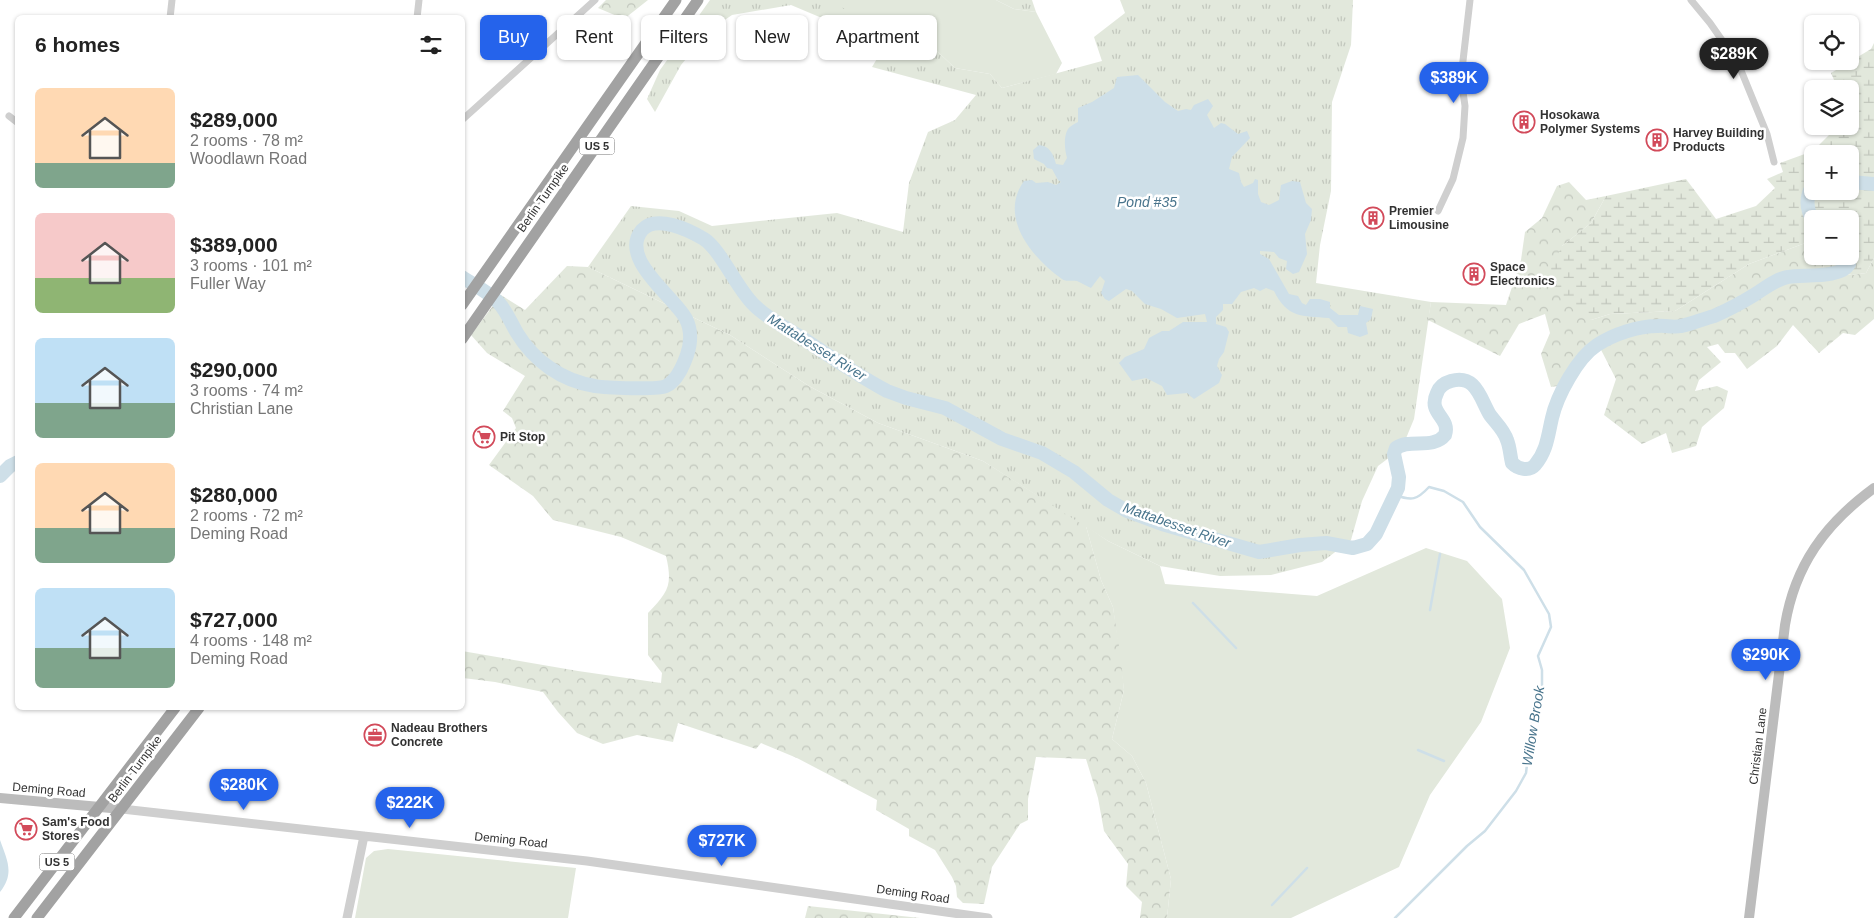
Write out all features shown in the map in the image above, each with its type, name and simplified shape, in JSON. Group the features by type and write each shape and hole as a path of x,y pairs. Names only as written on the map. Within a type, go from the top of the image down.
{"highway":[{"name":"Berlin Turnpike","path":"465,301 676,0"},
{"name":"Berlin Turnpike","path":"465,335 698,0"},
{"name":"Berlin Turnpike","path":"14,918 174,710"},
{"name":"Berlin Turnpike","path":"37,918 197,710"}],"main road":[{"name":"Christian Lane","path":"1750,918 1785,625 1791,598 1801,571 1820,541 1843,513 1874,488"},
{"name":"Deming Road","path":"0,798 122,809"}],"street":[{"path":"170,15 172,0"},
{"path":"417,15 419,0"},
{"path":"465,117 595,0"},
{"path":"1438,211 1453,179 1463,138 1465,106 1461,78 1470,0"},
{"path":"1691,0 1738,63 1764,126 1774,162"},
{"path":"9,116 15,121"},
{"name":"Deming Road","path":"122,809 592,862 988,918"},
{"path":"347,918 364,836"}],"green space":[{"path":"606,0 648,0 629,15 615,15 598,8"},
{"path":"710,0 826,0 858,15 818,16 791,5 732,15 726,19 726,15 699,15"},
{"path":"823,0 996,0 1014,9 1036,12 1062,63 1056,74 1002,88 990,74 955,68 937,52 937,15 856,15"},
{"path":"996,0 1032,0 1036,12 1014,9"},
{"path":"1120,0 1353,0 1351,45 1332,102 1331,191 1320,245 1316,283 1431,302 1414,419 1402,448 1378,466 1362,501 1351,540 1322,562 1271,575 1220,576 1160,566 1108,541 983,461 878,423 809,386 730,335 588,267 631,206 679,211 712,226 837,213 903,232 909,183 928,132 955,120 976,95 872,67 876,60 937,60 937,52 955,68 990,74 1002,88 1102,61 1094,37 1125,13"},
{"path":"1874,43 1874,258 1866,273 1852,275 1825,270 1823,265 1859,265 1859,210 1804,210 1804,243 1749,264 1675,311 1610,314 1591,320 1554,290 1548,274 1562,246 1591,223 1606,196 1686,179 1716,219 1756,206 1775,188 1767,179 1783,172 1780,163 1804,154 1804,200 1859,200 1859,145 1819,145 1829,135 1859,135 1859,80 1834,80 1831,73 1836,70 1859,70 1859,56 1871,49"},
{"path":"667,60 685,60 655,112 647,99 660,70"},
{"path":"1569,182 1586,200 1606,196 1591,223 1562,246 1591,320 1610,314 1675,311 1749,264 1804,243 1804,265 1823,265 1825,270 1852,275 1866,273 1874,258 1874,319 1855,335 1843,333 1819,353 1793,325 1777,346 1747,369 1735,353 1725,353 1718,344 1707,347 1721,362 1699,380 1695,391 1717,386 1728,391 1724,408 1702,427 1696,446 1672,453 1666,433 1642,444 1604,415 1616,379 1597,342 1564,385 1551,387 1541,354 1550,333 1545,314 1519,324 1500,356 1428,320 1431,302 1506,305 1521,260 1525,232 1542,218 1557,186"},
{"path":"567,266 588,267 730,335 809,386 878,423 983,461 1086,526 1101,580 1113,607 1121,659 1124,690 1112,739 1132,756 1146,783 1171,879 1167,918 1140,918 1142,902 1126,886 1128,864 1104,831 1098,798 1086,759 1036,757 1028,799 1028,820 1020,824 992,867 984,904 963,903 957,897 956,886 952,877 935,850 909,836 909,829 876,810 877,800 797,758 761,743 756,749 678,723 673,742 637,735 603,744 577,733 543,692 495,682 465,678 465,652 661,683 662,673 648,655 648,613 664,594 669,582 666,556 621,537 553,520 533,496 489,465 516,428 512,418 503,411 525,376 487,353 471,335 501,295 525,310"},
{"path":"1086,526 1108,541 1160,566 1165,584 1317,596 1426,548 1467,561 1502,599 1510,648 1481,722 1430,795 1399,867 1291,918 1167,918 1171,879 1146,783 1132,756 1112,739 1124,690 1113,607 1101,580"},
{"path":"388,849 576,868 568,918 355,918 366,858 374,851"},
{"path":"808,906 920,918 805,918"}],"water":[{"name":"Pond #35","path":"1138,75 1165,102 1178,111 1191,110 1194,105 1208,99 1213,106 1207,115 1214,128 1221,123 1238,134 1247,131 1250,138 1232,157 1229,169 1239,173 1244,187 1253,183 1255,179 1258,180 1258,194 1261,202 1269,205 1279,200 1281,185 1292,181 1300,182 1306,203 1312,209 1311,220 1305,234 1307,254 1299,272 1293,274 1286,269 1287,261 1279,258 1274,252 1260,251 1260,254 1269,259 1289,294 1298,296 1302,303 1306,305 1310,299 1330,302 1330,308 1339,315 1358,315 1360,306 1373,309 1371,319 1366,323 1368,334 1360,337 1348,333 1347,327 1338,327 1329,318 1296,314 1284,306 1274,291 1266,288 1260,291 1254,288 1241,292 1232,304 1223,304 1223,310 1216,317 1216,324 1226,327 1229,332 1224,352 1217,366 1222,375 1219,383 1194,399 1187,393 1167,395 1162,386 1146,378 1132,381 1119,363 1125,357 1144,349 1149,338 1162,331 1169,331 1183,322 1207,322 1205,314 1177,318 1161,309 1145,304 1132,291 1126,289 1109,301 1101,293 1105,281 1100,276 1091,288 1077,281 1064,280 1040,260 1030,248 1022,236 1015,209 1017,195 1024,181 1048,182 1056,185 1061,182 1052,169 1047,168 1044,164 1034,159 1033,150 1039,145 1046,147 1052,154 1056,164 1063,165 1067,158 1065,148 1066,132 1072,125 1078,122 1078,108 1092,102 1114,88 1117,77"},
{"path":"0,840 7,860 8,872 5,885 0,892"}],"waterway":[{"name":"Mattabesset River","path":"1859,183 1874,184"},
{"name":"Mattabesset River","path":"1808,200 1809,210"},
{"name":"Mattabesset River","path":"465,279 487,292 499,303 524,343 540,361 571,380 601,387 653,388 666,386 676,377 687,355 690,337 689,328 680,310 651,278 643,265 637,253 637,241 642,230 648,225 655,223 673,225 704,239 710,244 723,260 741,289 759,310 876,385 906,398 945,408 1002,439 1042,453 1074,472 1108,500 1127,511 1162,524 1259,552 1326,543 1353,548 1367,544 1376,534 1398,488 1399,477 1394,454 1396,448 1408,444 1434,442 1445,435 1445,424 1437,411 1435,400 1439,389 1446,383 1459,380 1472,384 1490,415 1506,436 1512,463 1517,467 1527,469 1533,467 1542,454 1558,399 1569,378 1582,359 1597,345 1618,334 1634,329 1650,326 1678,327 1689,324 1714,316 1739,304 1784,278 1830,274 1845,269 1848,265"},
{"name":"Mattabesset River","path":"0,476 15,464"},
{"name":"Willow Brook","path":"1395,495 1410,499 1421,495 1429,487 1444,491 1463,502 1480,527 1524,570 1549,614 1551,627 1538,656 1542,670 1542,689 1533,715 1526,773 1516,791 1485,831 1467,846 1395,918"},
{"path":"1430,610 1440,554"},
{"path":"1193,603 1236,648"},
{"path":"1418,750 1444,761"},
{"path":"1272,905 1307,868"}],"place":[{"name":"Hosokawa Polymer Systems","path":"1524,122"},
{"name":"Harvey Building Products","path":"1657,140"},
{"name":"Premier Limousine","path":"1373,218"},
{"name":"Space Electronics","path":"1474,274"},
{"name":"Pit Stop","path":"484,437"},
{"name":"Nadeau Brothers Concrete","path":"375,735"},
{"name":"Sam's Food Stores","path":"26,829"}]}
